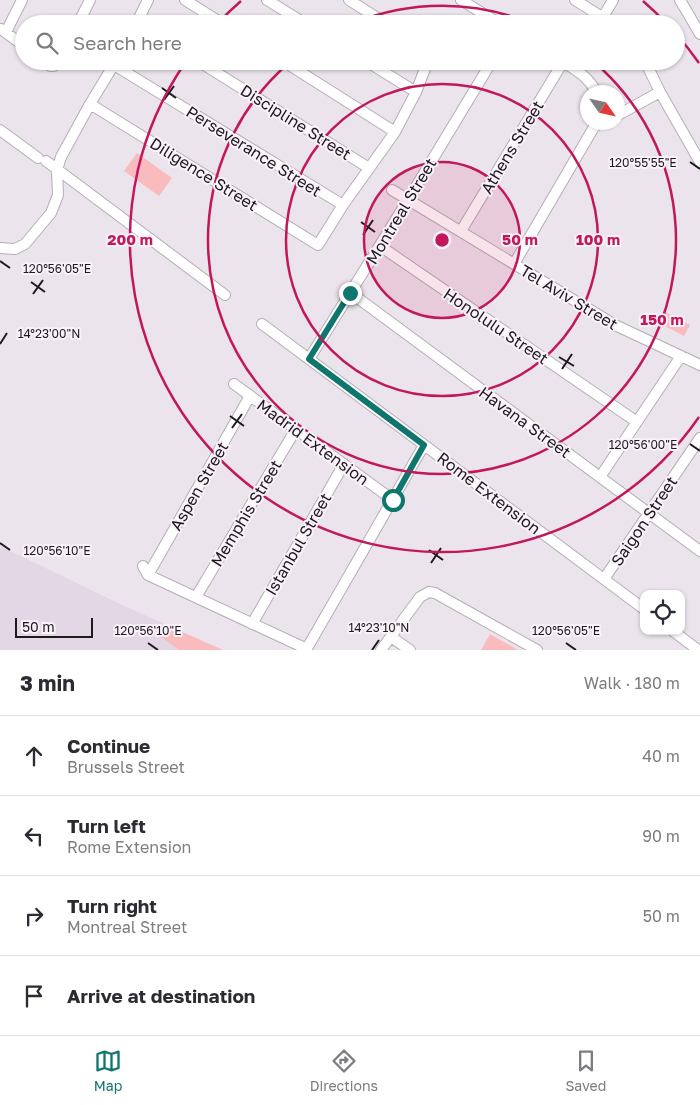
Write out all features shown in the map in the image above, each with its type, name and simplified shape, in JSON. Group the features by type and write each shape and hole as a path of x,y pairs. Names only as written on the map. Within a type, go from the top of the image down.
{"street":[{"path":"15,39 3,30 22,0"},
{"path":"82,15 90,0"},
{"path":"141,15 148,0"},
{"path":"185,0 209,15"},
{"path":"267,0 291,15"},
{"path":"349,0 373,15"},
{"path":"461,0 485,15"},
{"path":"575,0 600,15"},
{"path":"604,15 613,0"},
{"path":"680,0 700,34"},
{"path":"0,248 15,249 26,244 51,213 58,195 57,170 64,150 111,70"},
{"name":"Perseverance Street","path":"126,70 343,205"},
{"name":"Discipline Street","path":"212,70 369,168"},
{"path":"297,70 395,132"},
{"path":"381,70 416,92"},
{"path":"343,205 395,132 416,92 425,70"},
{"name":"Montreal Street","path":"309,359 487,70"},
{"name":"Athens Street","path":"461,231 557,70"},
{"path":"576,70 586,76 592,85"},
{"path":"649,70 700,162"},
{"path":"625,111 660,92"},
{"name":"Diligence Street","path":"90,104 318,245 343,205"},
{"path":"0,130 225,295"},
{"path":"514,264 592,130"},
{"name":"Tel Aviv Street","path":"392,190 615,326 700,365"},
{"name":"Honolulu Street","path":"380,246 637,422"},
{"name":"Havana Street","path":"350,293 700,551"},
{"name":"Rome Extension","path":"262,324 640,606"},
{"path":"600,477 682,356"},
{"name":"Madrid Extension","path":"234,384 393,500"},
{"name":"Aspen Street","path":"196,598 145,571 250,396"},
{"name":"Memphis Street","path":"196,598 296,429"},
{"name":"Saigon Street","path":"604,579 700,438"},
{"path":"196,598 306,650 424,445"},
{"name":"Istanbul Street","path":"252,624 344,464"},
{"path":"381,650 420,597 429,592 435,593 537,650"},
{"path":"678,635 698,650"},
{"path":"390,637 410,650"}],"shaded area":[{"path":"137,153 172,178 159,196 124,171"},
{"path":"665,312 690,325 684,336 659,323"},
{"path":"0,546 120,604 223,650 0,650"},
{"path":"168,626 223,650 179,650 160,636"},
{"path":"490,634 518,650 481,650"}],"route":[{"path":"350,293 309,359 424,445 393,500"}]}
